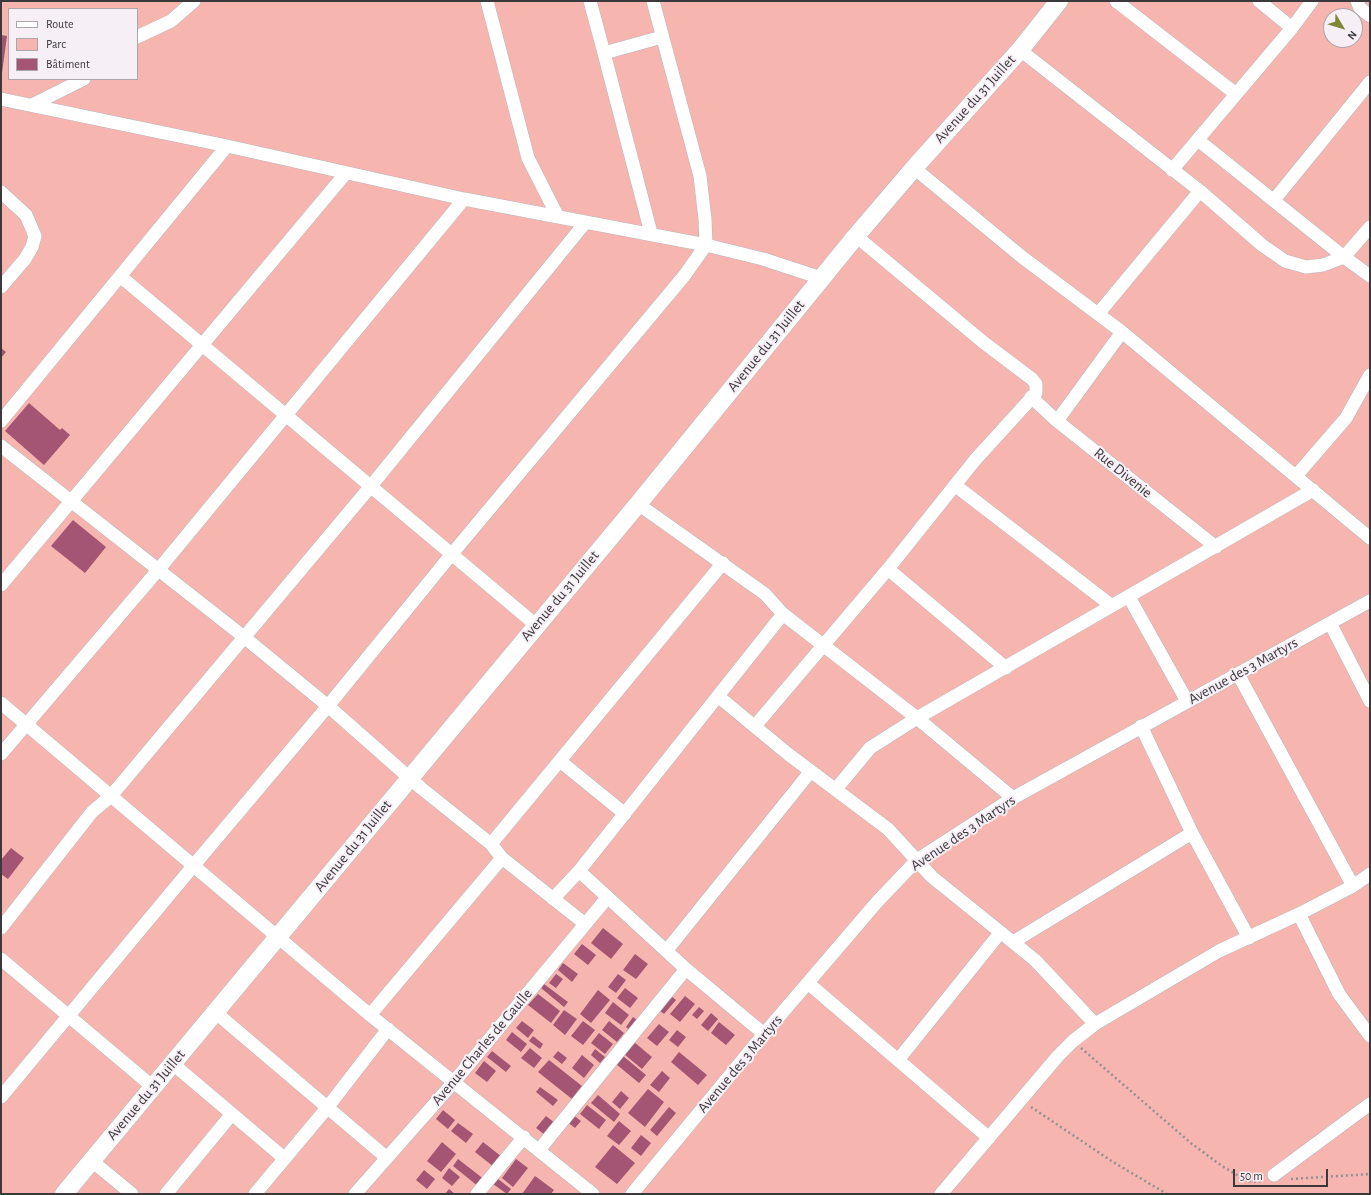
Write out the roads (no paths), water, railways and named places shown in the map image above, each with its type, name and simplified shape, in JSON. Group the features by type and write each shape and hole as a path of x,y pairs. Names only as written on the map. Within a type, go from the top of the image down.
{"street":[{"path":"487,1 528,158 558,217"},
{"path":"590,1 650,233"},
{"path":"1,1097 68,1015 328,706 451,555 679,282 706,245 705,219 700,176 653,1"},
{"path":"1116,1 1236,94"},
{"path":"1259,1 1292,28"},
{"path":"1172,170 1292,28 1312,1"},
{"path":"1357,1 1360,8 1370,16"},
{"path":"138,37 171,21 187,3"},
{"name":"Avenue du 31 Juillet","path":"64,1194 409,777 638,504 856,236 914,168 1020,50 1052,3"},
{"path":"604,53 662,37"},
{"path":"1020,50 1200,191 1262,245 1285,261 1306,267 1323,264 1344,257 1370,227"},
{"path":"32,104 82,80"},
{"path":"1274,200 1370,82"},
{"path":"1,99 32,104 227,146 464,199 585,223 650,233 706,245 763,259 821,278"},
{"path":"1198,140 1344,257 1370,276"},
{"path":"1,422 227,146"},
{"path":"914,168 1022,257 1122,332 1370,538"},
{"path":"1,585 346,173"},
{"path":"1098,314 1200,191"},
{"path":"1,192 26,215 35,236 32,248 26,259 1,287"},
{"path":"1,754 25,724 159,569 464,199"},
{"path":"1,928 92,812 111,796 371,486 585,223"},
{"path":"755,726 888,569 956,486 975,460 1036,392 1036,384 1032,378 984,342 856,236"},
{"path":"120,276 536,625"},
{"path":"1058,420 1122,332"},
{"path":"1296,476 1366,394 1370,375"},
{"name":"Rue Divenie","path":"1031,397 1216,547"},
{"path":"1,446 244,637 328,706 409,777 491,844 502,858 584,923"},
{"path":"956,486 1112,606"},
{"path":"836,789 870,748 917,718 1314,490"},
{"path":"638,504 765,594 783,614 825,645 917,718 1013,798"},
{"path":"491,844 723,563"},
{"path":"888,569 1006,668"},
{"path":"1129,597 1187,701"},
{"name":"Avenue des 3 Martyrs","path":"632,1194 764,1034 877,902 917,860 1013,798 1370,601"},
{"path":"553,899 579,871 625,814 719,697 783,614"},
{"path":"1330,623 1370,700"},
{"path":"1238,674 1353,886"},
{"path":"719,697 811,771 888,829 937,882 1035,960 1095,1024"},
{"path":"1,703 279,936 370,1015 593,1194"},
{"path":"1141,726 1192,833 1249,938"},
{"path":"560,761 625,814"},
{"path":"667,950 811,771"},
{"path":"1013,942 1192,833"},
{"path":"370,1015 502,858"},
{"path":"579,871 607,898 667,950 686,970 764,1034"},
{"path":"941,1194 1020,1099 1073,1041 1095,1024 1219,951 1299,914 1353,886 1370,874"},
{"name":"Avenue Charles de Gaulle","path":"355,1194 453,1083 584,923 607,898"},
{"path":"1299,914 1339,994 1370,1036"},
{"path":"898,1060 1000,932"},
{"path":"1,959 153,1087"},
{"path":"538,1150 686,970"},
{"path":"808,983 989,1138"},
{"path":"215,1012 387,1158"},
{"path":"255,1194 327,1108 388,1029"},
{"path":"172,1064 284,1158"},
{"path":"1274,1176 1370,1104"},
{"path":"172,1192 232,1114"},
{"path":"477,1194 524,1138"},
{"path":"92,1161 132,1194"}]}
